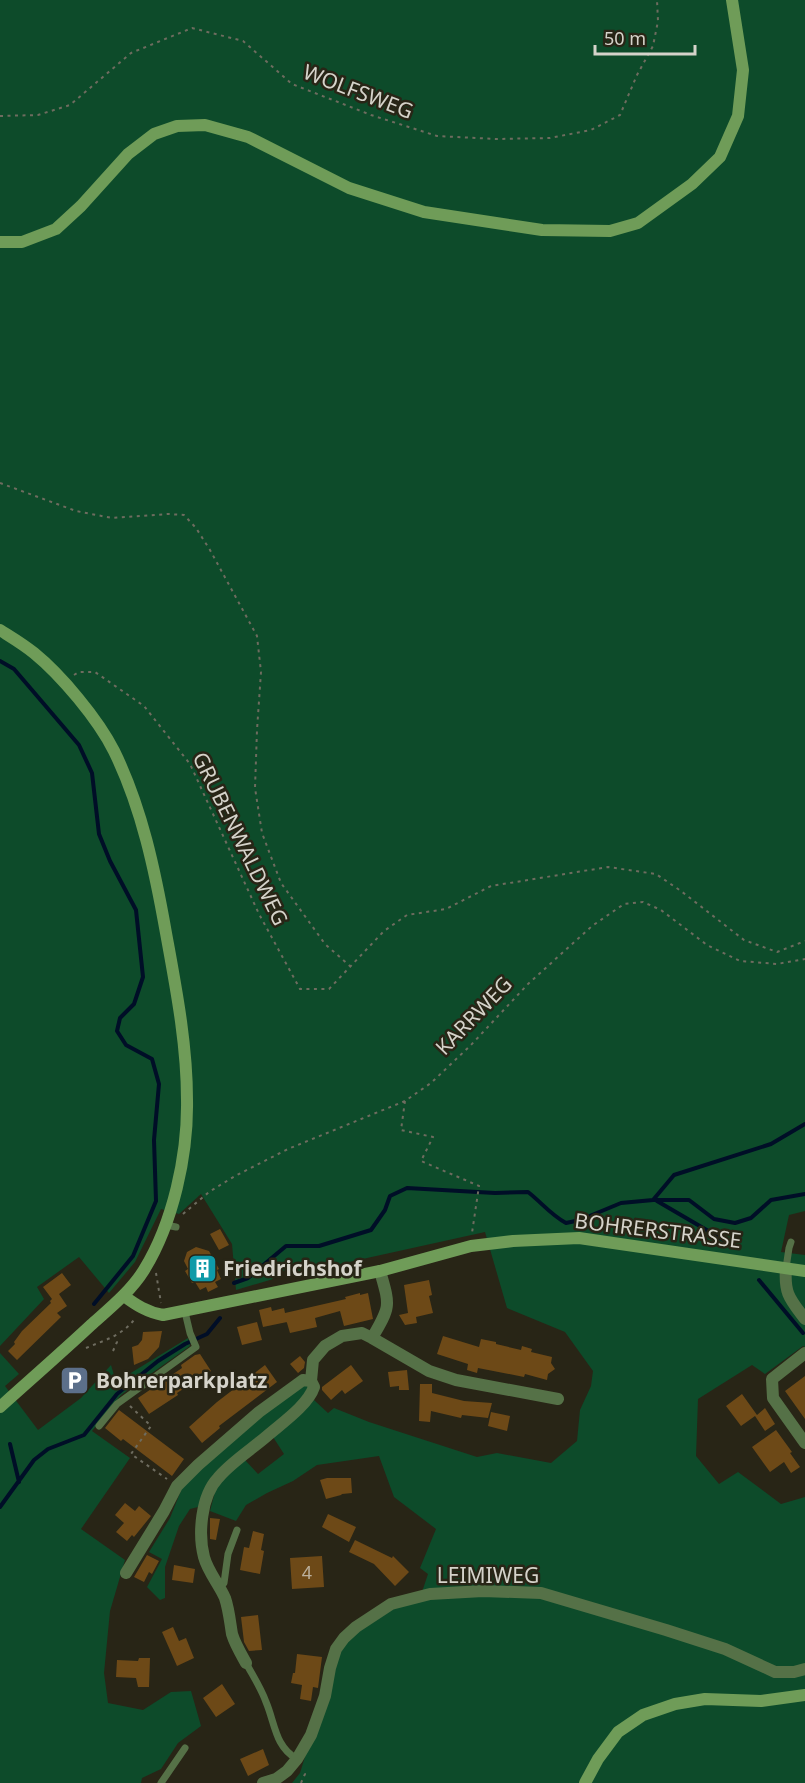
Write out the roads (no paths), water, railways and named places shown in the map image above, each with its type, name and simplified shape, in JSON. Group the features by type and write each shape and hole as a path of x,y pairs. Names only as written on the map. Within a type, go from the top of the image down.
{"main road":[{"path":"0,242 22,242 56,228 81,206 128,154 154,134 177,126 204,125 248,137 349,188 424,212 542,230 610,231 638,223 693,184 720,157 738,116 743,70 732,0"},
{"path":"0,630 34,653 64,682 113,749 131,790 145,833 159,896 184,1047 187,1100 182,1157 171,1226 144,1270 124,1296 0,1407"},
{"name":"BOHRERSTRASSE","path":"124,1296 151,1313 163,1315 380,1271 471,1246 513,1240 579,1238 805,1270"},
{"path":"585,1783 598,1759 618,1732 644,1715 675,1704 705,1699 761,1701 805,1695"}],"street":[{"path":"786,1268 785,1285 790,1299 805,1319"},
{"path":"372,1338 388,1306 380,1271"},
{"path":"246,1663 233,1637 228,1607 208,1568 201,1542 208,1494 217,1478 311,1396 314,1387 311,1381 313,1360 325,1346 342,1336 362,1333 429,1371 447,1377 558,1399"},
{"path":"805,1353 772,1379 772,1398 805,1443"},
{"path":"126,1573 177,1486 206,1457 259,1412 303,1380 311,1381"},
{"name":"LEIMIWEG","path":"263,1783 276,1779 297,1759 310,1735 325,1696 336,1649 344,1638 356,1627 391,1604 430,1594 483,1591 542,1593 725,1649 775,1672 784,1673 805,1669"}],"lane":[{"path":"786,1268 791,1242"},
{"path":"99,1426 117,1404 196,1347 185,1311"},
{"path":"219,1588 224,1583 228,1554 237,1530"},
{"path":"246,1663 266,1701 279,1742 289,1755 297,1759"},
{"path":"161,1783 185,1748"}],"waterway":[{"path":"0,661 14,669 79,745 92,773 99,834 110,861 136,910 143,977 134,1004 120,1018 117,1031 126,1045 152,1059 159,1084 154,1140 156,1201 133,1256 94,1304"},
{"path":"653,1200 674,1175 771,1144 805,1124"},
{"path":"234,1283 248,1278 286,1246 319,1246 371,1230 385,1210 390,1196 407,1188 495,1193 528,1192 566,1223 580,1220 621,1203 653,1200 689,1200 714,1219 735,1223 751,1218 771,1200 805,1194"},
{"path":"657,1201 734,1246"},
{"path":"759,1280 803,1333"},
{"path":"0,1507 34,1460 48,1449 84,1435 117,1394 158,1361 185,1344 207,1334 220,1318"},
{"path":"10,1444 19,1482"}],"place":[{"name":"Friedrichshof","path":"202,1269"},
{"name":"Bohrerparkplatz","path":"75,1381"}]}
